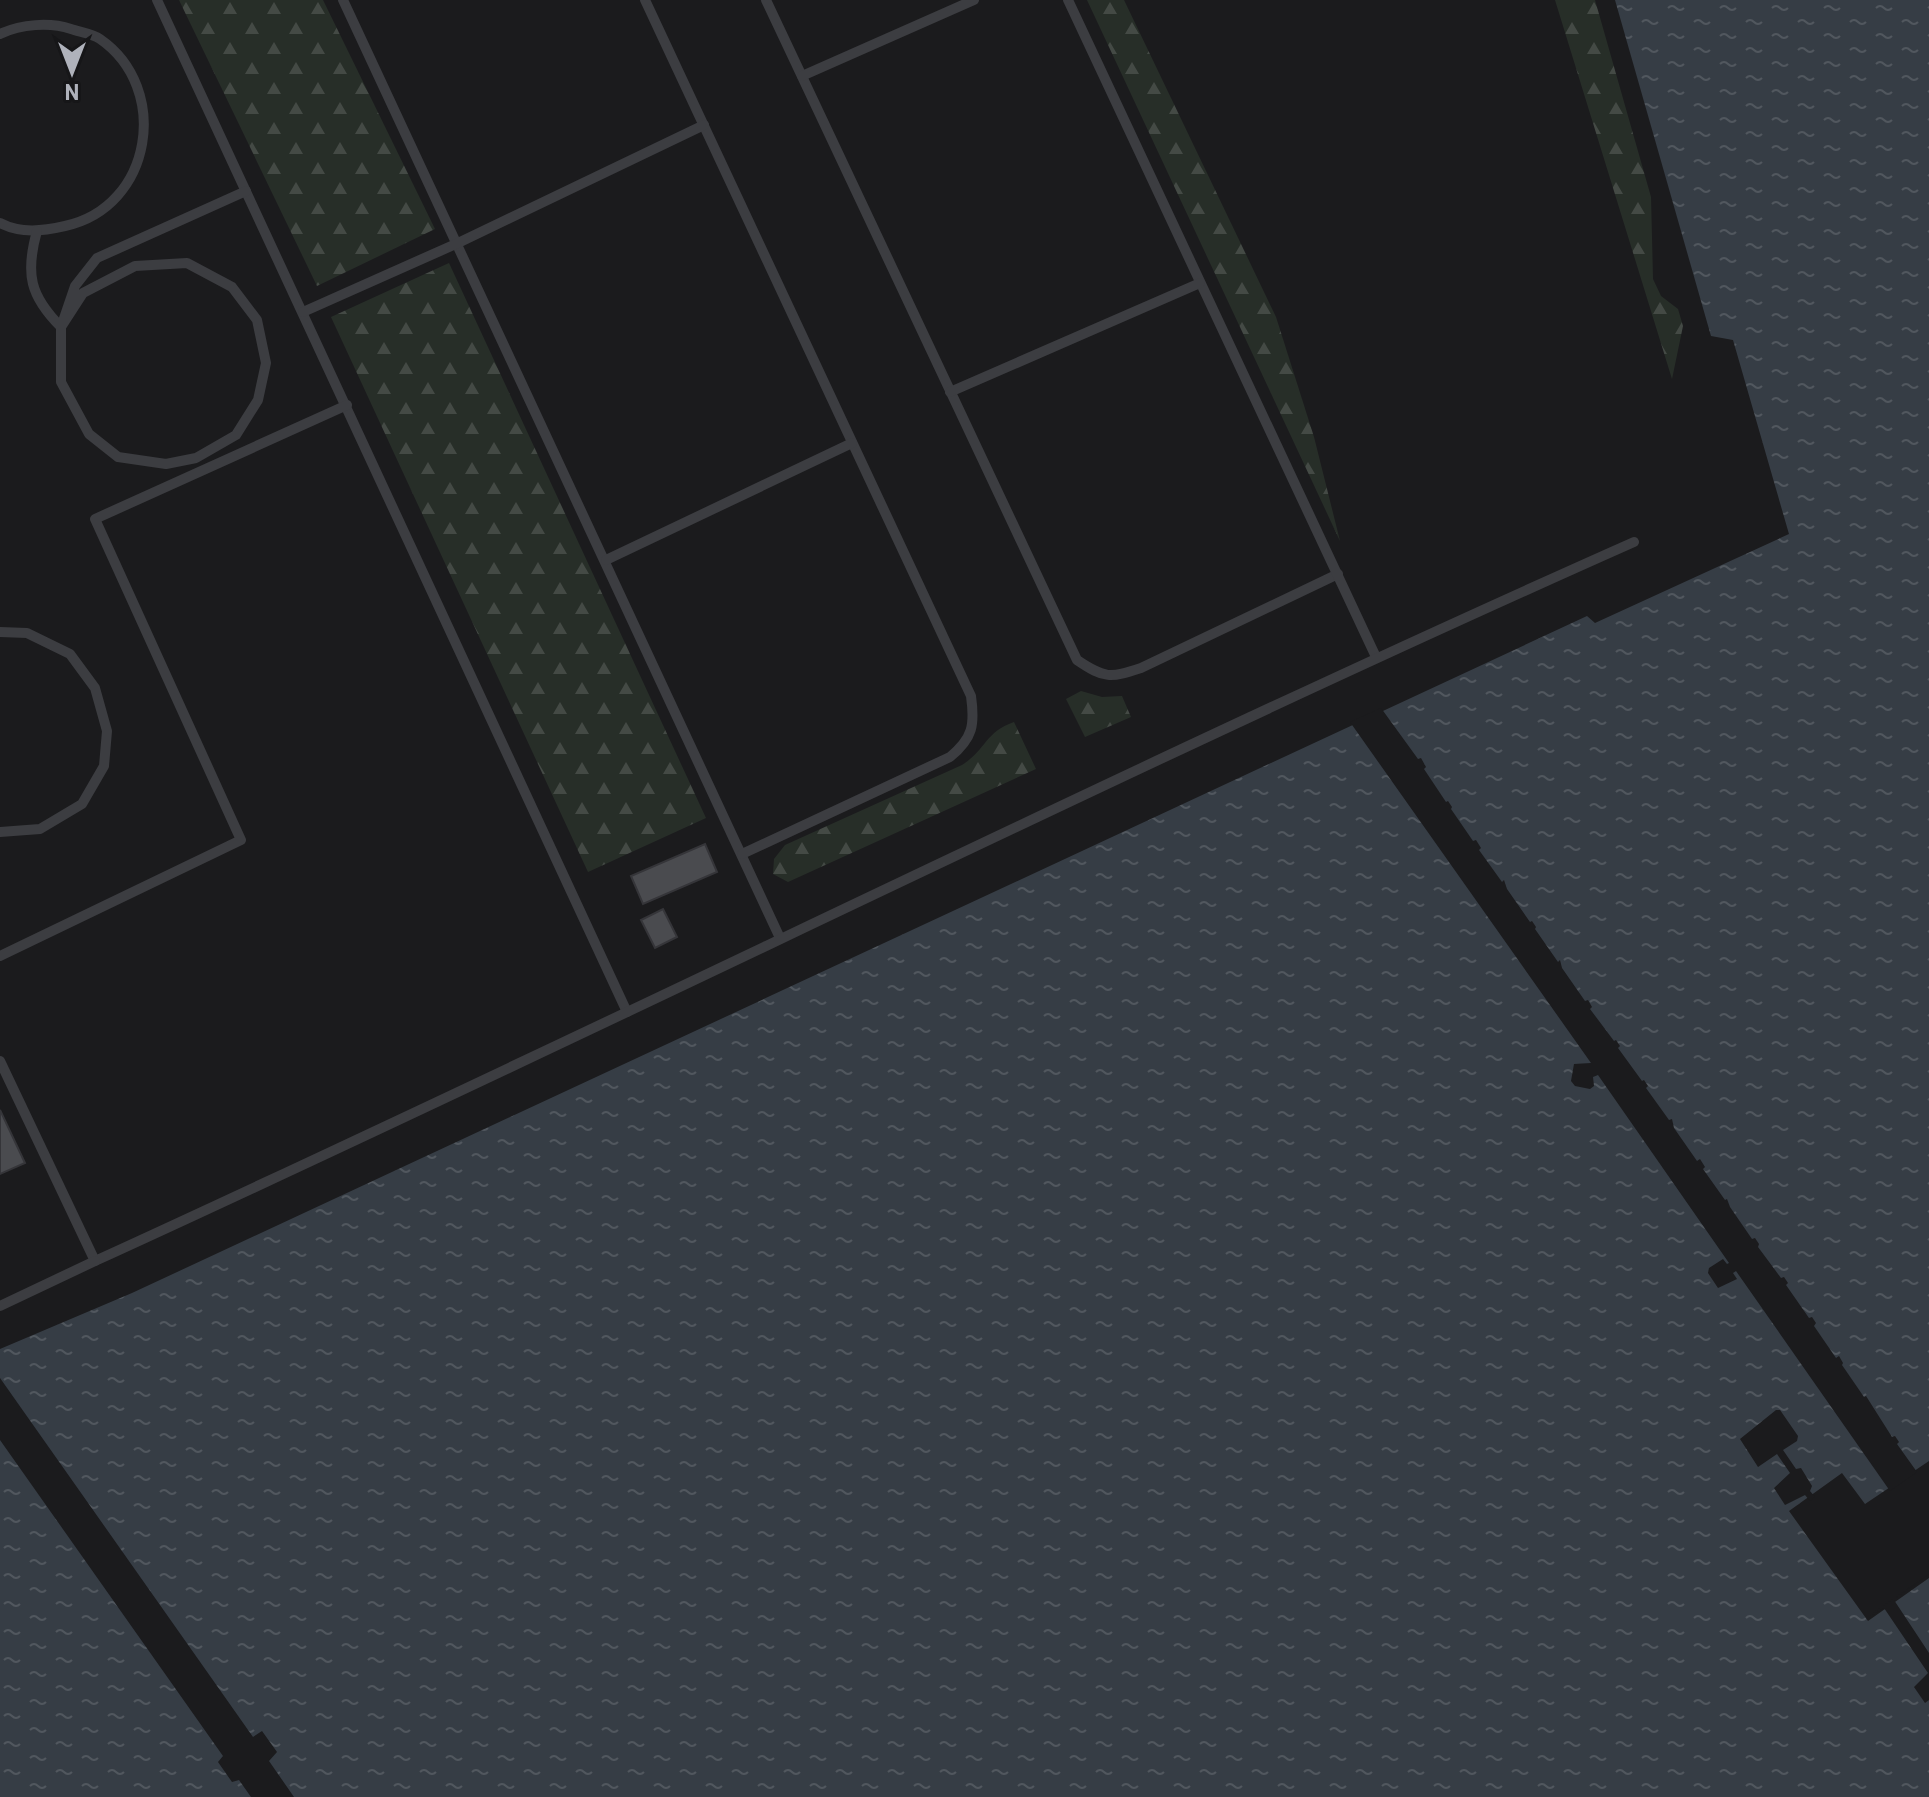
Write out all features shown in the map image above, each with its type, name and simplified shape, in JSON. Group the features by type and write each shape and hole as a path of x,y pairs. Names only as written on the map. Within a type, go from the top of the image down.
{"lane":[{"path":"157,0 627,1012"},
{"path":"343,0 780,938"},
{"path":"645,0 971,696 974,715 971,732 964,745 950,757 742,854"},
{"path":"766,0 1077,660 1099,675 1118,675 1141,668 1338,574"},
{"path":"802,76 974,0"},
{"path":"1068,0 1376,657"},
{"path":"0,34 9,29 55,23 99,38 130,69 143,109 143,148 130,183 103,211 70,225 37,231 11,229 0,223"},
{"path":"303,312 458,243 704,125"},
{"path":"61,327 83,293 135,266 187,263 232,287 257,320 266,363 258,400 236,435 196,458 166,464 118,457 89,434 61,382 61,327 75,286 97,258 246,191"},
{"path":"37,231 30,254 31,278 43,309 61,327"},
{"path":"950,392 1200,283"},
{"path":"0,956 241,840 95,519 347,405"},
{"path":"606,560 852,443"},
{"path":"0,1306 361,1140 1376,657 1634,542"},
{"path":"0,632 27,633 70,654 95,688 107,731 104,766 82,804 40,829 0,832"},
{"path":"0,1061 95,1261"}],"green space":[{"path":"179,0 323,0 435,229 317,286"},
{"path":"1087,0 1124,0 1276,317 1314,437 1340,541"},
{"path":"1555,0 1595,0 1651,197 1653,279 1661,296 1678,309 1683,326 1672,379"},
{"path":"449,263 706,818 588,872 331,317"},
{"path":"1081,691 1102,697 1122,696 1131,717 1085,737 1066,699"},
{"path":"1014,722 1036,769 788,882 773,874 774,859 785,845 962,765 997,731"}],"water":[{"path":"1615,0 1929,0 1929,1461 1865,1504 1842,1473 1789,1511 1868,1621 1929,1578 1929,1797 0,1797 0,1349 132,1293 1587,616 1595,623 1789,534 1733,340 1711,336"}],"pier":[{"path":"1381,708 1418,759 1421,758 1426,767 1424,769 1446,802 1473,841 1476,840 1481,848 1479,850 1502,882 1504,880 1507,889 1558,962 1560,960 1562,968 1585,1001 1588,1000 1590,1009 1616,1040 1620,1046 1618,1048 1644,1080 1648,1086 1646,1088 1669,1120 1672,1119 1674,1128 1697,1161 1700,1159 1705,1167 1703,1169 1727,1199 1752,1239 1755,1238 1781,1278 1784,1277 1788,1283 1786,1285 1809,1318 1812,1317 1816,1323 1814,1326 1836,1358 1839,1356 1864,1397 1892,1437 1895,1436 1899,1442 1897,1444 1917,1472 1890,1491 1736,1271 1733,1273 1737,1279 1718,1288 1708,1273 1709,1268 1723,1259 1729,1263 1598,1075 1593,1077 1594,1086 1590,1089 1575,1086 1571,1081 1574,1064 1591,1063 1350,722"},
{"path":"0,1378 253,1737 262,1731 277,1752 269,1761 294,1797 251,1797 239,1780 232,1782 218,1762 223,1756 0,1440"},
{"path":"1780,1410 1798,1436 1797,1441 1783,1450 1796,1469 1801,1468 1812,1486 1810,1491 1815,1497 1810,1501 1805,1495 1785,1505 1774,1488 1790,1473 1777,1454 1758,1467 1740,1439"},
{"path":"1929,1574 1894,1600 1929,1653 1929,1700 1925,1703 1914,1687 1928,1673 1884,1608 1870,1615"}],"building":[{"path":"705,844 717,872 643,904 631,876"},
{"path":"663,909 677,937 655,948 641,920"},
{"path":"0,1110 25,1163 0,1174"}]}
